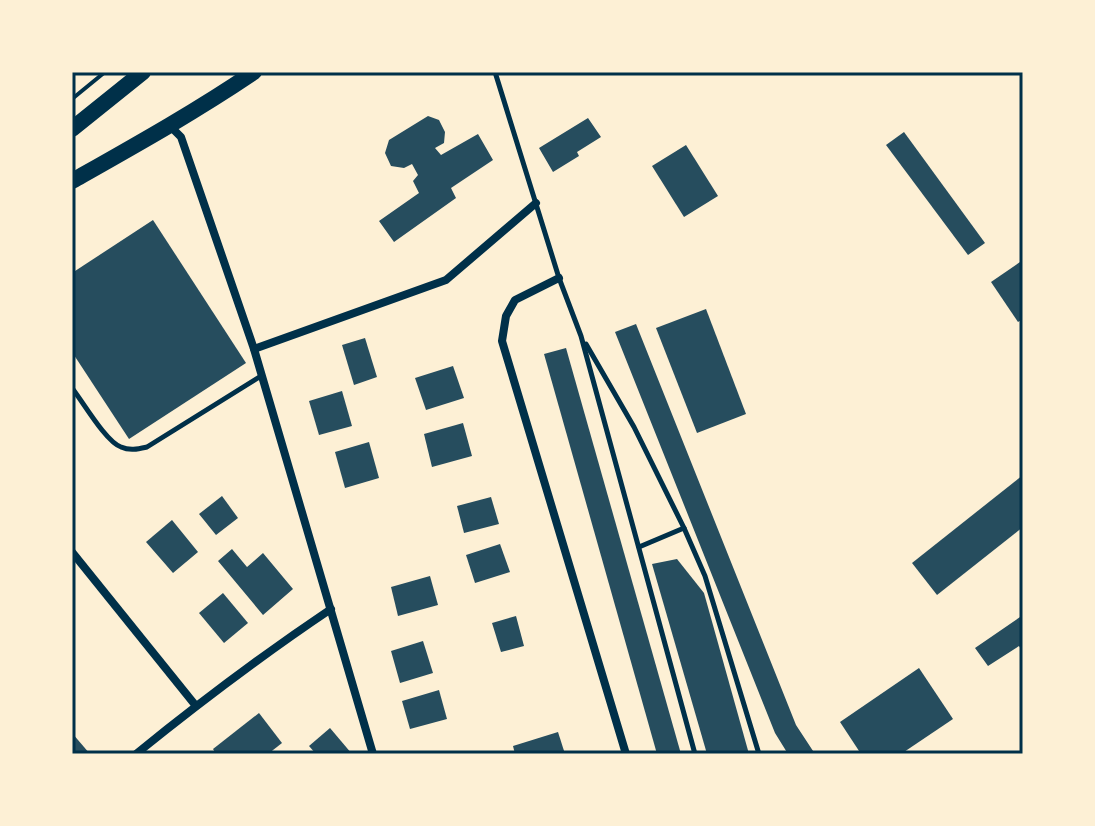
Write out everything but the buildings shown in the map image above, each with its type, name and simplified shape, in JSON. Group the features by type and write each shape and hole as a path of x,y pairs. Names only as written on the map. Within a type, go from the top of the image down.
{"main road":[{"path":"72,129 143,72"},
{"path":"72,181 209,103 254,72"}],"street":[{"path":"170,126 181,137 254,349 373,754"},
{"path":"254,349 446,280 536,203"},
{"path":"559,278 515,300 506,316 502,341 626,754"},
{"path":"72,552 196,706"},
{"path":"136,754 196,706 331,609"}],"lane":[{"path":"495,72 559,278 581,336 695,754"},
{"path":"581,336 634,427 705,576 759,754"},
{"path":"72,388 111,441 122,448 136,450 147,447 261,376"},
{"path":"639,547 684,528"}],"path":[{"path":"72,99 105,72"}]}
